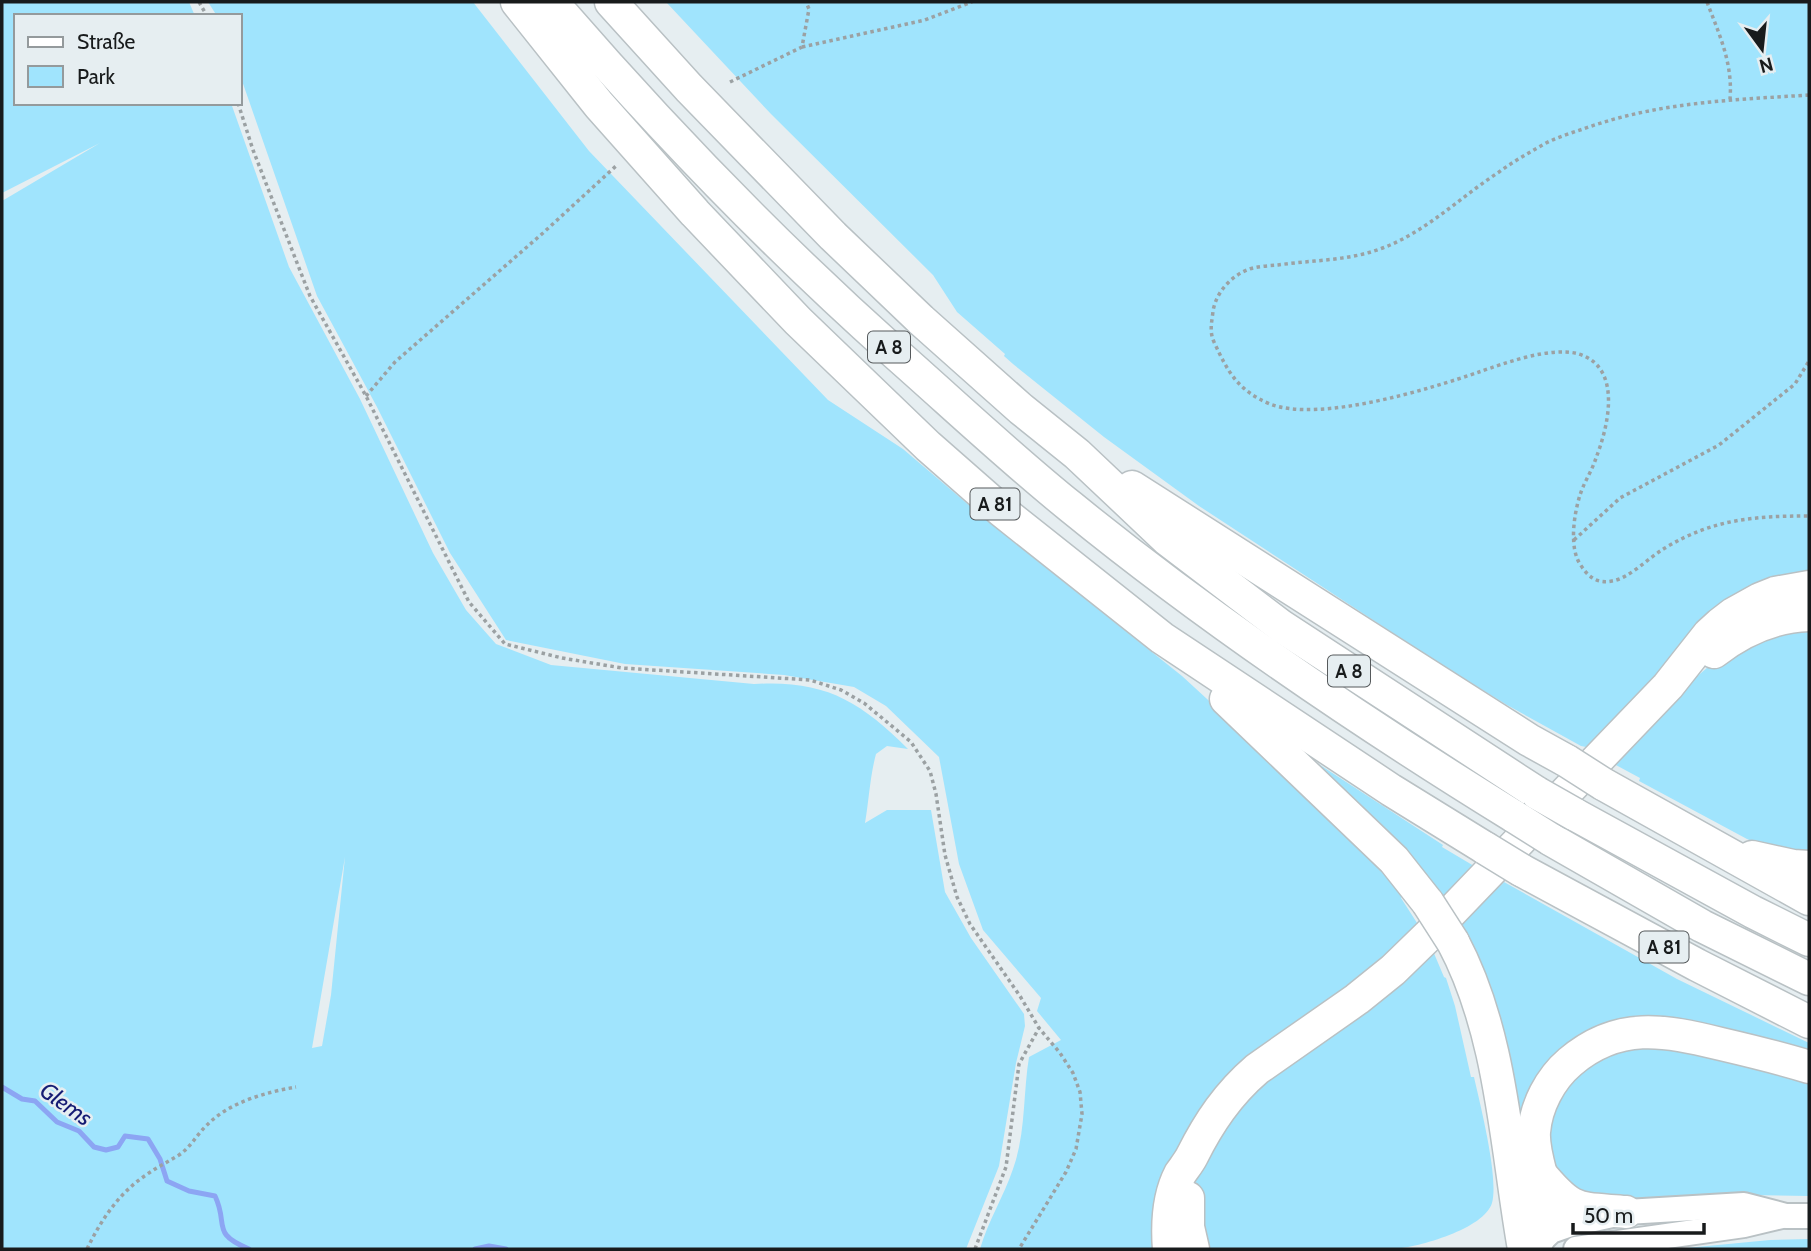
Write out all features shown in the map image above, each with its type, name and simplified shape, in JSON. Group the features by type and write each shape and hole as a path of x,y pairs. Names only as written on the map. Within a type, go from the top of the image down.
{"highway":[{"name":"A 81","path":"517,2 598,106 695,214 798,321 928,446 1002,511 1162,638 1391,790 1521,870 1809,1022"},
{"name":"A 8","path":"552,2 631,91 754,221 826,292 1038,481 1149,569 1263,652 1420,758 1550,839 1702,926 1809,979"},
{"name":"A 8","path":"611,2 689,88 833,236 921,320 1021,409 1077,454 1168,540 1281,626 1537,793 1809,940"},
{"path":"1077,454 1517,732 1712,846 1809,899"},
{"path":"1170,1249 1172,1196 1179,1176 1211,1120 1238,1085 1393,970 1467,898 1668,686 1709,634 1733,614 1775,593 1809,587"},
{"path":"1668,686 1745,631 1781,619 1809,615"},
{"path":"1162,638 1394,860 1428,903 1453,942 1481,1006 1533,1248"},
{"path":"1712,846 1793,866 1809,867"},
{"path":"1533,1248 1547,1214 1534,1133 1540,1105 1562,1069 1581,1053 1605,1040 1630,1033 1670,1032 1809,1067"},
{"path":"1192,1155 1187,1208 1193,1249"},
{"path":"1539,1171 1554,1191 1576,1207 1626,1212"}],"main road":[{"path":"1533,1248 1551,1231 1626,1212 1744,1205 1798,1216"},
{"path":"1576,1249 1798,1216"}],"path":[{"path":"803,47 809,9 806,2"},
{"path":"730,82 803,47 925,20 972,2"},
{"path":"1707,2 1726,49 1732,79 1730,99"},
{"path":"1809,95 1682,104 1609,119 1551,140 1499,172 1427,225 1380,249 1341,258 1248,269 1226,283 1214,304 1211,334 1228,372 1242,389 1273,405 1314,410 1403,396 1519,358 1550,353 1578,354 1599,366 1606,380 1609,406 1596,459 1580,495 1574,541 1576,559 1597,582 1625,578 1638,566 1682,538 1721,522 1775,516 1809,516"},
{"path":"239,105 310,296 366,396 469,602 505,644 562,659 622,668 810,680 841,690 864,703 911,742 930,771 946,855 957,897 970,924 1039,1028 1060,1053 1073,1073 1080,1092 1082,1124 1076,1149 1066,1172 1019,1249"},
{"path":"366,396 395,362 616,166"},
{"path":"1574,541 1620,498 1719,445 1795,384 1809,361"},
{"path":"975,1249 1006,1167 1019,1064 1039,1028"},
{"path":"86,1249 95,1231 122,1194 145,1175 186,1149 206,1125 221,1113 272,1091 296,1087"}],"green space":[{"path":"2,2 189,2 194,14 14,14 14,105 232,105 289,267 360,399 433,553 466,610 496,644 551,665 801,686 821,690 856,706 908,749 887,746 876,754 865,823 887,810 931,810 945,892 971,938 1024,1014 1025,1026 999,1166 966,1249 2,1249 2,201 100,143 2,193","holes":["345,857 331,995 322,1046 312,1048"]},
{"path":"208,2 473,2 589,151 828,400 903,449 990,523 1182,676 1348,836 1403,895 1401,898 1419,926 1388,957 1263,1049 1157,1249 980,1249 1017,1155 1029,1057 1061,1040 1037,1011 1041,998 983,930 959,864 939,757 886,706 854,687 784,675 625,664 506,640 450,553 377,407 317,296 242,81 242,14 216,14"},
{"path":"666,2 1809,2 1809,580 1706,614 1685,645 1586,747 1581,746 1434,660 1199,506 1104,437 1013,364 957,312 933,275 771,114"},
{"path":"1809,622 1809,857 1773,850 1747,839 1639,781 1640,778 1614,764 1680,691 1729,649"},
{"path":"1317,763 1474,866 1443,900 1315,765"},
{"path":"1504,882 1677,979 1809,1043 1809,1057 1631,1025 1532,1107 1514,1126 1459,924"},
{"path":"1433,951 1455,1006 1484,1122 1493,1177 1492,1203 1487,1212 1477,1221 1449,1235 1419,1245 1394,1249 1202,1249 1193,1202 1196,1179 1236,1104"},
{"path":"1652,1040 1809,1075 1809,1196 1748,1195 1601,1205 1555,1181 1544,1121 1581,1063"},
{"path":"1809,1239 1809,1249 1676,1249 1770,1240"}],"waterway":[{"name":"Glems","path":"2,1087 22,1099 35,1101 57,1122 79,1131 94,1147 106,1150 118,1147 125,1136 148,1139 160,1159 167,1181 189,1191 215,1196 225,1233 249,1249"},
{"name":"Glems","path":"475,1249 489,1246 506,1249"}]}
